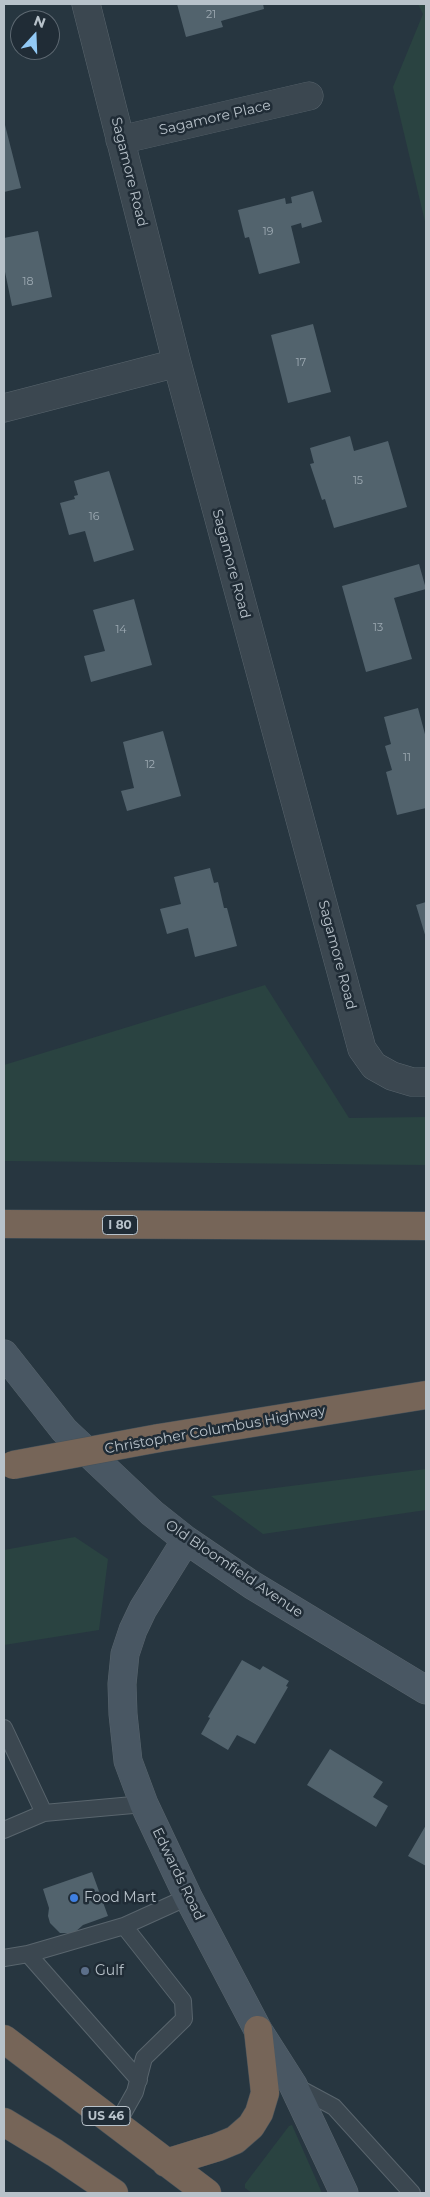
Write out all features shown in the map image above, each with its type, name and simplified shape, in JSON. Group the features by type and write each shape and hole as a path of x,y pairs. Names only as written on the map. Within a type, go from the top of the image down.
{"highway":[{"name":"I 80","path":"4,1224 426,1226"},
{"name":"Christopher Columbus Highway","path":"8,1466 159,1438 426,1395"},
{"path":"166,2163 235,2140 251,2126 259,2113 265,2093 258,2030"},
{"name":"US 46","path":"4,2039 207,2193"},
{"path":"4,2122 55,2153 114,2193"}],"street":[{"name":"Sagamore Road","path":"86,4 176,363 362,1049 374,1066 392,1076 412,1082 426,1082"},
{"name":"Sagamore Place","path":"120,140 309,96"},
{"path":"4,408 176,363"},
{"name":"Old Bloomfield Avenue","path":"4,1354 64,1430 125,1489 186,1540 252,1585 426,1690"},
{"name":"Edwards Road","path":"186,1540 143,1609 126,1654 122,1714 128,1761 144,1804 188,1897 258,2030 293,2085 344,2193"}],"lane":[{"path":"4,1728 44,1813"},
{"path":"4,1830 44,1813 144,1804"},
{"path":"4,1958 28,1954 124,1926 188,1897"},
{"path":"117,2124 135,2092 144,2058 184,2019 183,2001 124,1926"},
{"path":"28,1954 139,2080"},
{"path":"293,2085 334,2107 412,2193"}],"green space":[{"path":"418,4 426,4 426,226 393,87 423,14"},
{"path":"265,985 349,1118 426,1117 426,1165 4,1161 4,1065"},
{"path":"426,1469 426,1510 263,1534 211,1496"},
{"path":"75,1537 108,1559 99,1630 4,1645 4,1550"},
{"path":"292,2125 322,2193 252,2193 245,2188 245,2184 289,2126"}],"building":[{"path":"177,4 263,4 264,9 221,21 223,27 186,37"},
{"path":"4,121 21,188 4,192"},
{"path":"313,191 322,222 302,228 301,223 291,226 300,263 259,274 249,237 245,238 238,210 285,198 286,204 292,203 291,197"},
{"path":"38,231 52,297 12,306 4,267 4,238"},
{"path":"313,324 331,392 288,403 271,335"},
{"path":"350,436 354,451 388,441 407,507 334,528 325,499 322,500 310,464 314,463 310,448"},
{"path":"109,471 134,550 94,562 85,531 69,535 60,503 75,499 74,496 78,495 74,481"},
{"path":"419,564 426,589 394,598 412,659 366,672 342,586"},
{"path":"134,599 152,665 91,682 84,656 105,651 93,610"},
{"path":"418,708 426,738 426,808 397,815 386,772 392,770 385,746 391,744 384,717"},
{"path":"163,731 181,796 127,811 121,791 134,788 123,742"},
{"path":"210,868 214,883 218,882 224,908 227,908 237,946 195,957 188,928 167,934 160,909 181,904 174,877"},
{"path":"426,902 426,938 416,905"},
{"path":"242,1660 260,1670 263,1666 289,1681 286,1686 288,1687 255,1744 237,1735 228,1750 201,1734 210,1718 208,1717"},
{"path":"330,1749 383,1782 373,1797 388,1806 376,1827 307,1785"},
{"path":"426,1825 426,1866 408,1856"},
{"name":"Food Mart","path":"92,1872 108,1916 83,1925 74,1933 60,1933 50,1923 48,1916 49,1908 43,1889"}],"place":[{"name":"Food Mart","path":"74,1898"},
{"name":"Gulf","path":"85,1971"}]}
